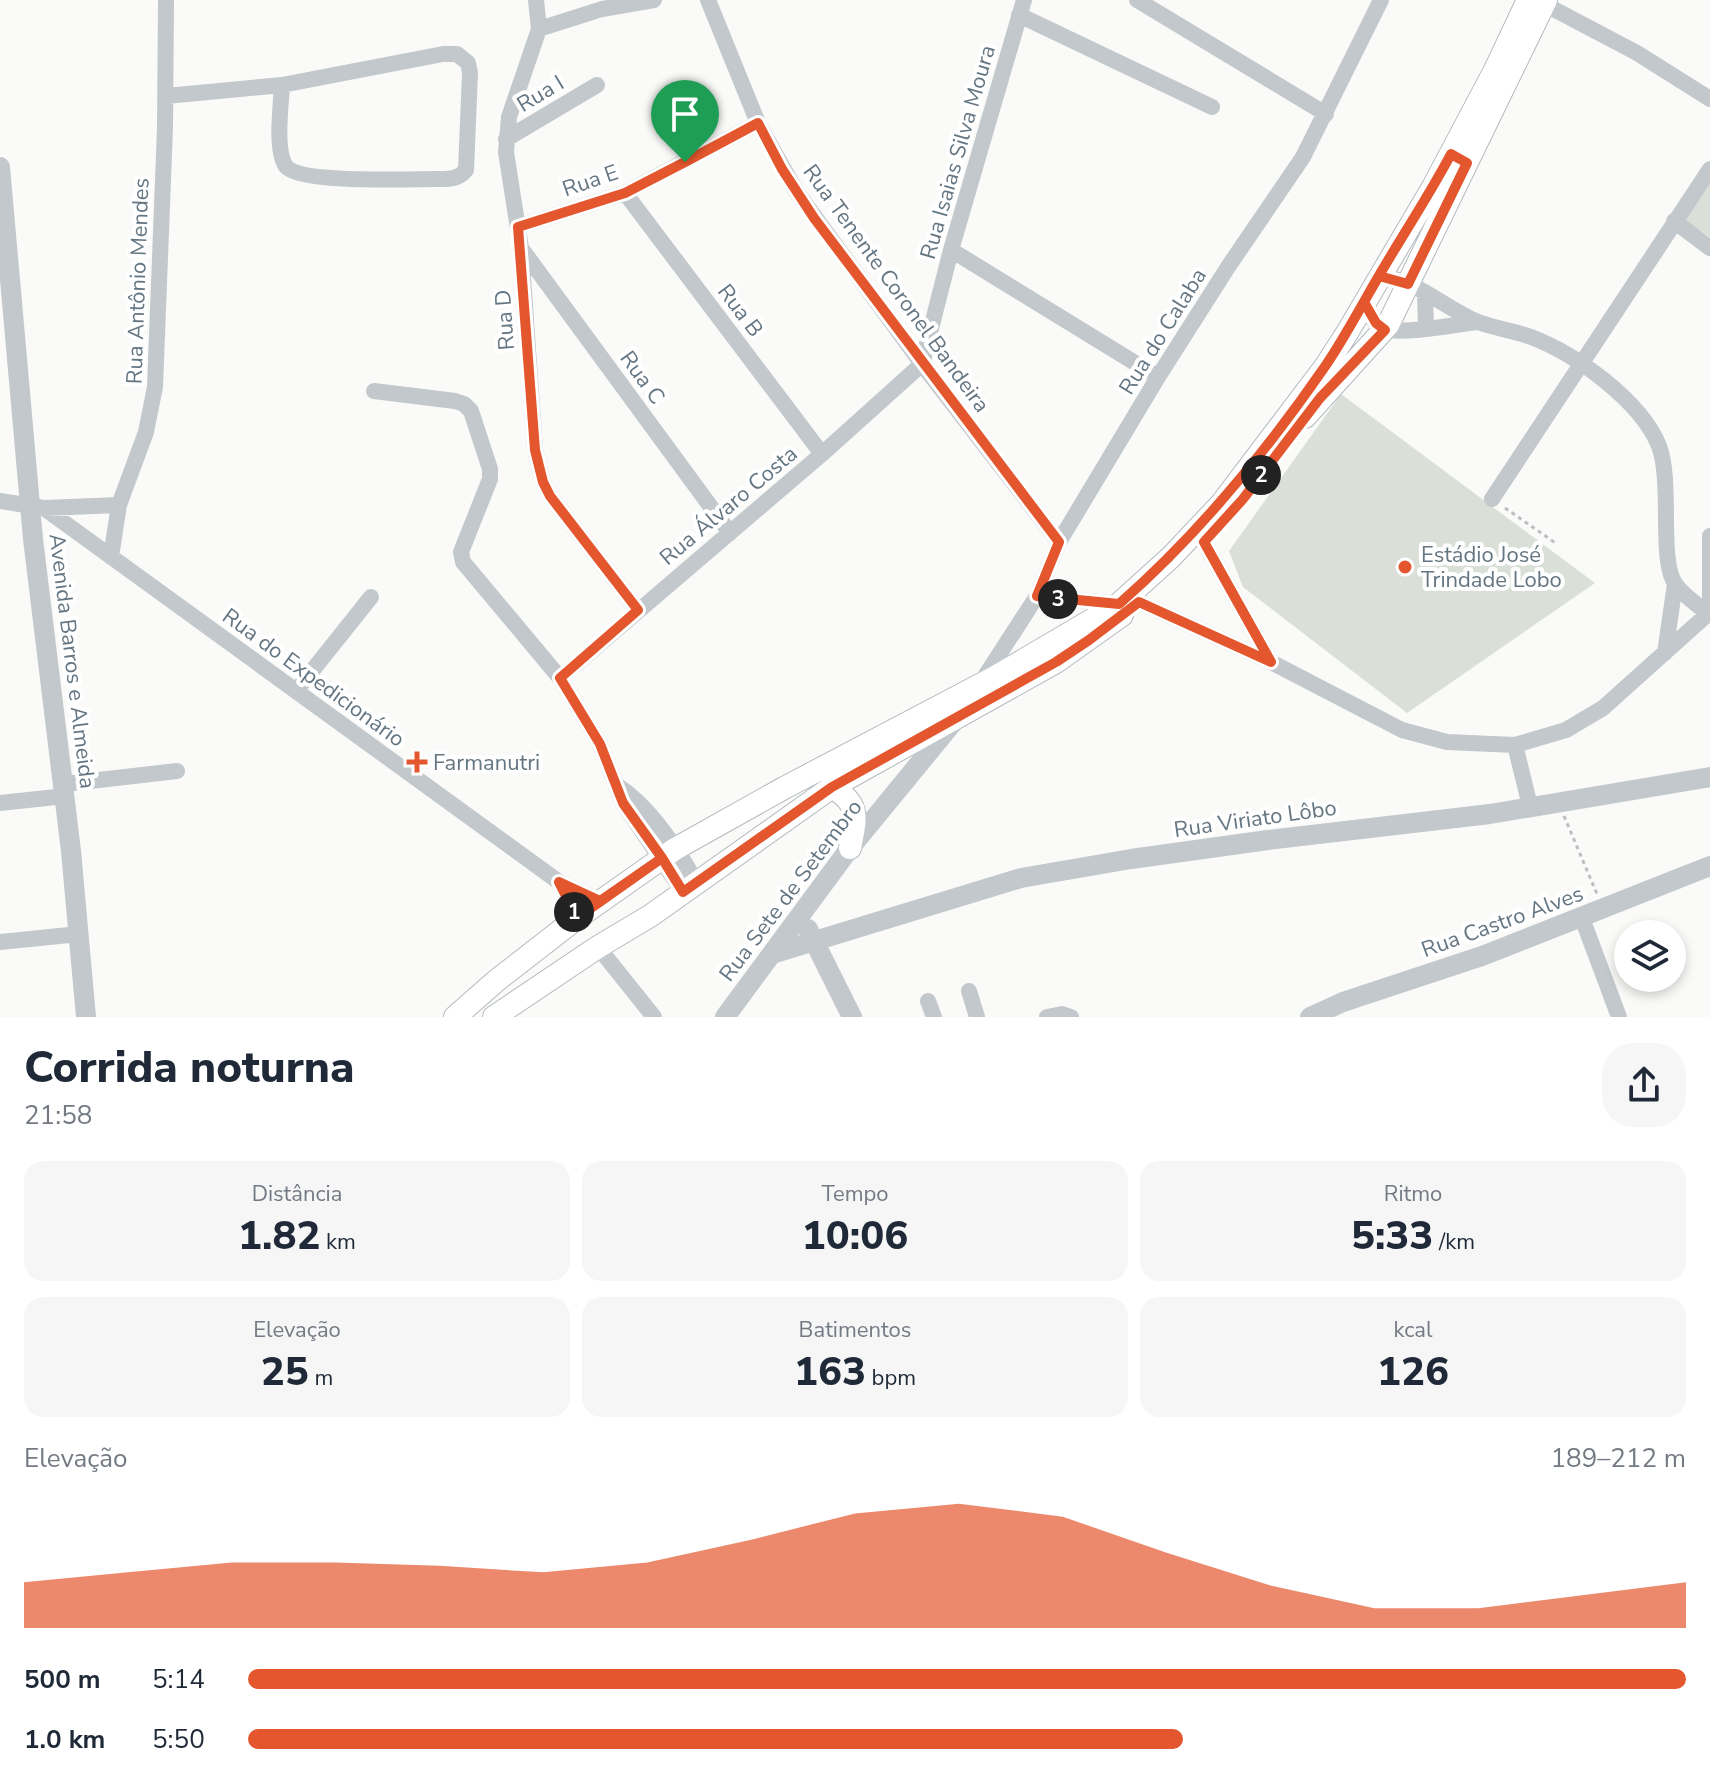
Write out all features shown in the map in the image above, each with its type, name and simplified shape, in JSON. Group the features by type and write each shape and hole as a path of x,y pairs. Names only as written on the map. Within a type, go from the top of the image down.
{"main road":[{"path":"455,1017 577,918 669,854 1129,603 1222,503 1325,367 1379,276 1459,158 1539,1"},
{"path":"494,1017 639,923 832,787 1067,655 1204,542 1243,499 1320,398 1385,330 1416,288 1459,158"},
{"path":"832,787 845,795 854,806 855,822 850,848"}],"street":[{"name":"Rua Antônio Mendes","path":"111,557 119,505 146,432 155,387 166,96 166,0"},
{"name":"Rua D","path":"536,0 539,29 509,117 506,139 507,171 521,248 535,450 550,496 638,610"},
{"path":"539,29 602,9 654,0"},
{"name":"Rua Tenente Coronel Bandeira","path":"708,0 758,123 782,169 814,218 922,364 1059,542"},
{"path":"1137,0 1326,114"},
{"name":"Rua do Calaba","path":"979,685 1037,596 1059,542 1158,377 1303,157 1379,1"},
{"path":"1539,1 1637,53 1710,99"},
{"path":"1022,8 1212,107"},
{"name":"Rua Isaias Silva Moura","path":"922,364 951,250 1022,8"},
{"path":"166,96 282,85 443,54 457,54 464,57 470,73 466,170 453,179 316,177 294,172 288,169 280,151 282,85"},
{"name":"Rua I","path":"506,139 597,85"},
{"name":"Rua E","path":"518,227 625,193 758,123"},
{"name":"Avenida Barros e Almeida","path":"0,167 37,507 86,1017"},
{"path":"1492,499 1710,169"},
{"name":"Rua B","path":"625,193 822,454"},
{"path":"1674,221 1710,248"},
{"name":"Rua C","path":"521,248 730,533"},
{"path":"951,250 1158,377"},
{"path":"1379,276 1416,288 1477,322 1548,344 1580,364 1626,400 1654,436 1666,474 1668,560 1675,584 1665,653"},
{"path":"1416,288 1426,329"},
{"path":"1364,302 1376,323 1385,330 1426,329 1477,322"},
{"name":"Rua Álvaro Costa","path":"560,678 822,454 922,364"},
{"path":"374,391 455,401 464,404 476,419 490,479 461,552 463,562 560,678 594,731 618,786 637,800 690,887"},
{"path":"0,501 37,507 119,505"},
{"name":"Rua do Expedicionário","path":"37,507 111,557 559,882 600,901"},
{"path":"1037,596 1129,603 1271,662 1382,721 1416,735 1447,742 1515,745 1554,735 1583,721 1625,690 1709,611 1710,536"},
{"path":"1204,542 1271,662"},
{"path":"1675,584 1709,611"},
{"path":"296,691 371,597"},
{"name":"Rua Sete de Setembro","path":"725,1017 850,848 955,719"},
{"path":"1515,745 1530,806"},
{"path":"0,803 177,771"},
{"name":"Rua Viriato Lôbo","path":"772,954 985,887 1048,873 1144,857 1558,802 1710,777"},
{"name":"Rua Castro Alves","path":"1310,1017 1343,1002 1482,956 1710,866"},
{"name":"Rua do Expedicionário","path":"559,882 577,918"},
{"path":"800,915 852,1017"},
{"path":"1582,918 1619,1017"},
{"path":"0,942 79,934"},
{"path":"598,947 654,1017"},
{"path":"969,991 977,1017"},
{"path":"1047,1017 1062,1014 1071,1017"}],"path":[{"path":"1492,499 1557,544"},
{"path":"1558,802 1604,909"}],"shaded area":[{"path":"1710,183 1710,237 1684,220"},
{"name":"Estádio José Trindade Lobo","path":"1341,394 1595,583 1407,713 1243,587 1229,551"}],"place":[{"name":"Estádio José Trindade Lobo","path":"1405,567"},
{"name":"Farmanutri","path":"417,762"}],"route":[{"path":"685,162 625,193 518,227 535,450 543,482 550,496 638,610 560,678 600,744 623,803 662,858 600,901 559,882 577,918 662,858 683,892 832,787 1056,662 1139,602 1271,662 1204,542 1243,499 1320,398 1385,330 1376,323 1364,302 1371,289 1433,187 1451,154 1467,163 1408,284 1379,276 1371,289 1347,333 1325,367 1222,503 1171,557 1119,604 1037,596 1059,542 814,218 782,169 758,123 685,162"}]}
